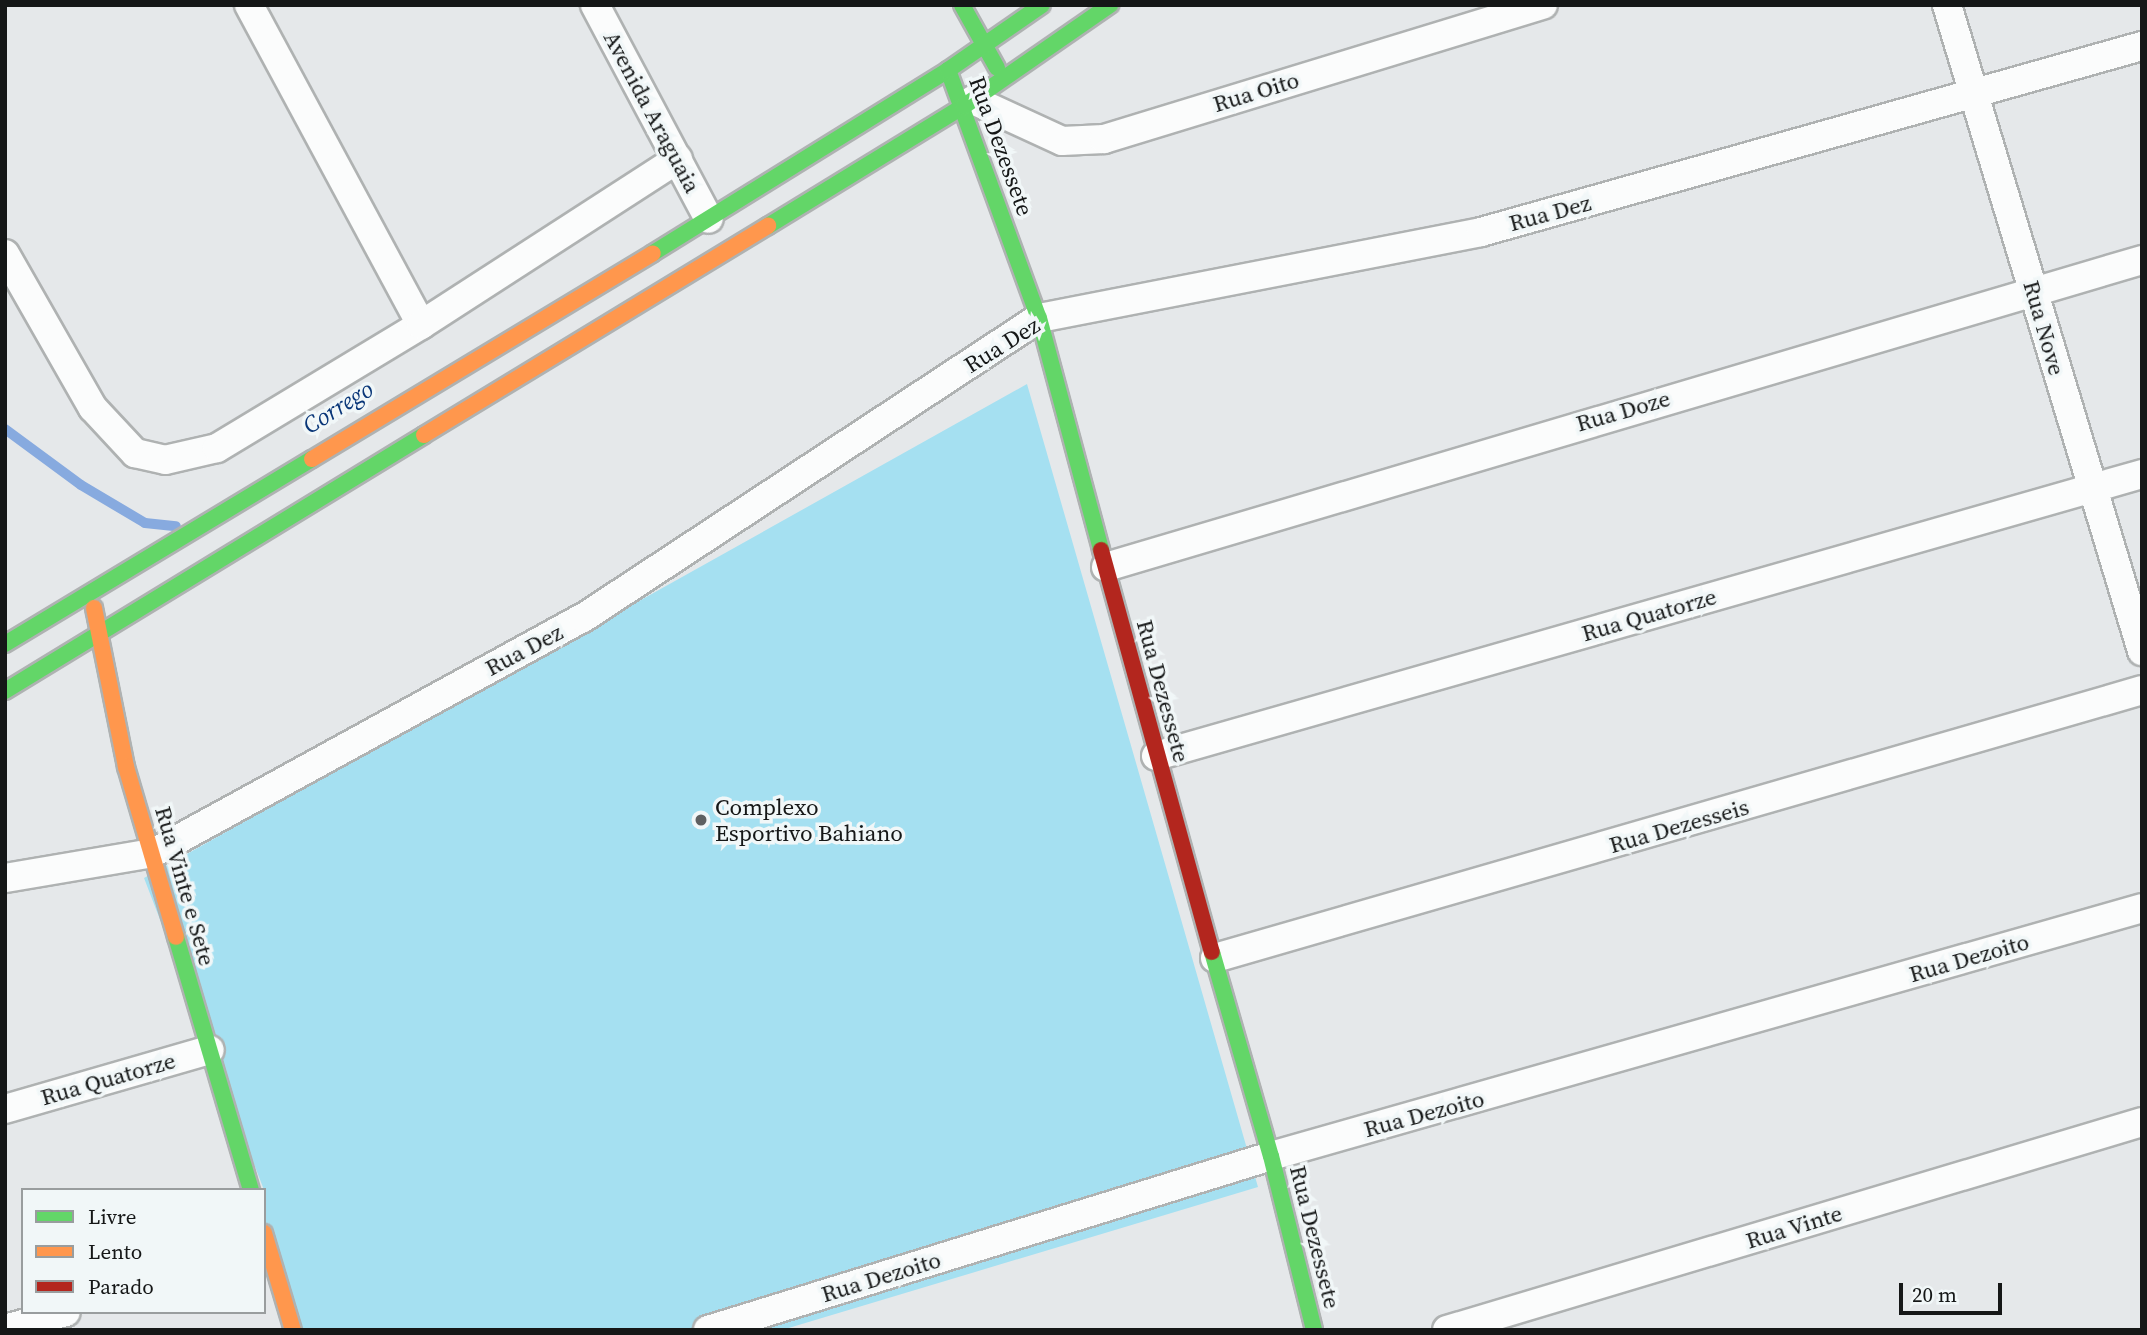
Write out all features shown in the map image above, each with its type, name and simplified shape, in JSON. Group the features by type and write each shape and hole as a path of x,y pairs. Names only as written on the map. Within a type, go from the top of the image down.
{"main road":[{"path":"962,5 1002,77"},
{"path":"5,644 709,219 984,46 1035,22 1110,5"},
{"path":"5,691 969,103 1002,77 1035,22"},
{"name":"Rua Dezessete","path":"948,70 969,103 1039,318 1156,756 1271,1156 1314,1330"},
{"name":"Rua Vinte e Sete","path":"91,590 126,766 250,1188"},
{"path":"267,1250 293,1330"}],"street":[{"path":"249,5 421,325"},
{"name":"Avenida Araguaia","path":"595,5 709,219"},
{"name":"Rua Oito","path":"969,103 1062,141 1104,139 1543,5"},
{"name":"Rua Nove","path":"1947,5 2142,651"},
{"name":"Rua Dez","path":"5,878 152,853 583,618 1039,318 1481,232 1973,96 2142,46"},
{"path":"5,254 93,408 135,453 165,460 217,448 421,325 678,159"},
{"name":"Rua Doze","path":"1106,567 2142,260"},
{"name":"Rua Quatorze","path":"1156,756 2142,474"},
{"name":"Rua Dezesseis","path":"1215,958 2142,690"},
{"name":"Rua Dezoito","path":"708,1330 1271,1156 1725,1030 2142,908"},
{"name":"Rua Quatorze","path":"5,1109 211,1049"},
{"name":"Rua Vinte","path":"1447,1330 2142,1122"},
{"path":"5,1329 59,1314"}],"shaded area":[{"name":"Complexo Esportivo Bahiano","path":"1027,384 1258,1187 782,1330 284,1330 266,1273 266,1188 263,1188 144,878"}],"waterway":[{"name":"Corrego","path":"5,429 81,485 145,523 176,526"}],"traffic: fast":[{"path":"962,5 997,68"},
{"path":"653,253 948,70 1042,5"},
{"path":"768,226 964,106 1110,5"},
{"path":"948,70 1039,318 1101,550"},
{"path":"5,691 424,435"},
{"path":"5,644 312,459"},
{"path":"176,937 250,1188"},
{"path":"1212,952 1271,1156 1314,1330"}],"traffic: slow":[{"path":"424,435 768,226"},
{"path":"312,459 653,253"},
{"path":"94,608 126,767 176,937"},
{"path":"266,1240 293,1330"}],"traffic: jam":[{"path":"1101,550 1212,952"}],"place":[{"name":"Complexo Esportivo Bahiano","path":"701,820"}]}
